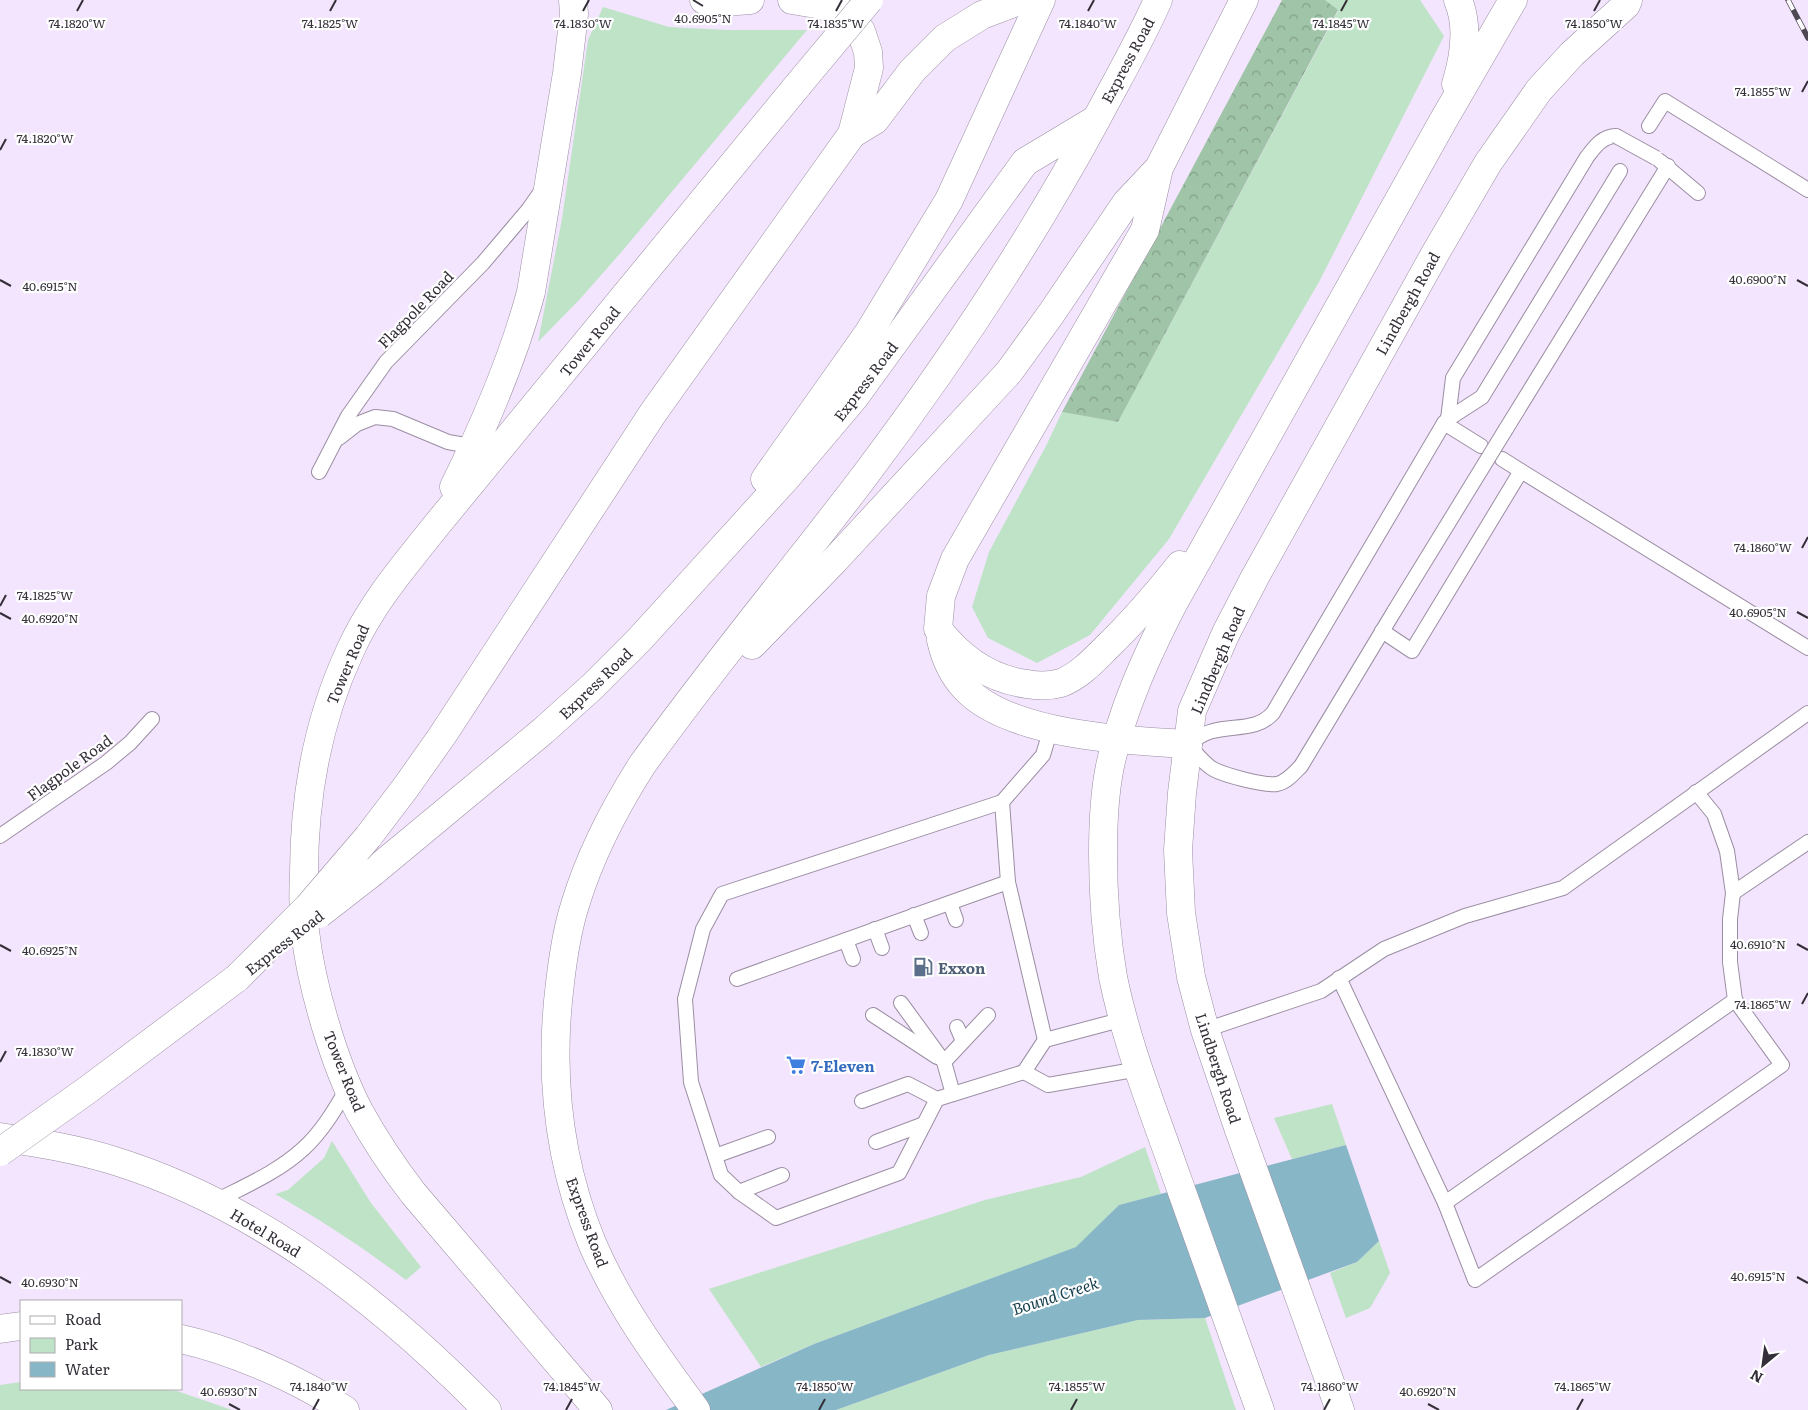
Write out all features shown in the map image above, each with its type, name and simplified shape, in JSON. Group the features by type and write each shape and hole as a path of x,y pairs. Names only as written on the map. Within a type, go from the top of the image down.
{"street":[{"path":"435,527 474,447 506,373 523,321 535,267 566,73 574,14 573,0"},
{"path":"704,0 750,0"},
{"path":"237,978 308,907 368,837 406,787 442,736 653,412 852,134 869,68 868,52 861,31 839,10 792,0"},
{"name":"Tower Road","path":"598,1410 408,1186 358,1110 325,1020 317,992 305,931 304,860 309,796 330,700 350,650 378,599 435,527 869,0"},
{"path":"852,134 875,120 912,71 945,38 982,15 1021,0"},
{"path":"686,590 869,332 949,200 1041,0"},
{"path":"1188,744 1116,739 1051,728 1030,723 999,710 978,699 966,689 949,664 938,629 941,596 955,558 1145,230 1159,168 1244,0"},
{"path":"1443,121 1458,76 1462,55 1463,21 1458,0"},
{"path":"1260,1410 1139,1069 1113,977 1108,946 1103,881 1104,818 1107,789 1116,739 1123,717 1158,634 1234,494 1513,0"},
{"name":"Lindbergh Road","path":"1340,1410 1239,1130 1206,1030 1191,977 1180,913 1178,850 1182,792 1192,711 1239,607 1483,171 1539,90 1572,54 1631,2"},
{"name":"Express Road","path":"696,1410 637,1327 620,1299 592,1243 572,1186 559,1122 554,1064 559,992 567,937 575,906 585,877 611,819 625,793 659,742 864,477 936,378 1006,274 1074,161 1155,6"},
{"name":"Express Road","path":"0,1152 86,1091 237,978 373,872 543,731 593,686 686,590 788,476 854,398 1025,162 1096,120"},
{"path":"659,742 834,561 994,389 1032,342 1126,203 1159,168"},
{"path":"938,629 947,641 969,661 995,677 1030,685 1046,686 1061,682 1074,676 1089,665 1139,615 1234,494"},
{"name":"Hotel Road","path":"0,1137 58,1146 115,1161 164,1179 214,1202 256,1225 315,1261 364,1297 435,1357 484,1407"},
{"path":"0,1328 20,1326"},
{"path":"182,1339 255,1364 318,1393 345,1410"}],"lane":[{"path":"1649,126 1665,101 1808,190"},
{"path":"1668,166 1301,766 1294,774 1278,784 1269,784 1225,775 1212,768 1188,744 1201,735 1213,730 1244,728 1266,720 1273,713 1446,421 1453,378 1587,158 1602,140 1610,136 1616,136 1656,158 1668,166 1698,193"},
{"path":"1446,421 1482,397 1620,171"},
{"name":"Flagpole Road","path":"319,472 348,416 386,362 483,263 528,210 549,178"},
{"path":"335,442 357,424 375,417 393,419 448,442 474,447 488,447 497,444 511,435"},
{"path":"1446,421 1481,446"},
{"path":"1502,459 1808,648"},
{"path":"1382,631 1412,651 1521,471"},
{"path":"1206,1030 1321,990 1384,948 1465,916 1563,888 1808,713"},
{"name":"Flagpole Road","path":"0,836 106,763 130,743 152,719"},
{"path":"937,1099 899,1173 776,1218 739,1192 721,1175 691,1082 684,999 703,929 722,894 1002,802 1043,756 1051,728"},
{"path":"1339,978 1445,1204 1475,1280 1782,1065 1735,1000 1730,962 1730,919 1733,893 1727,851 1714,814 1696,792"},
{"path":"1002,802 1008,882 1045,1040"},
{"path":"1733,893 1808,842"},
{"path":"738,979 1008,882"},
{"path":"950,903 956,920"},
{"path":"914,915 921,933"},
{"path":"875,929 882,948"},
{"path":"846,940 853,959"},
{"path":"1445,1204 1735,1000"},
{"path":"901,1003 944,1062 953,1094"},
{"path":"873,1015 944,1062"},
{"path":"944,1062 988,1015"},
{"path":"862,1101 908,1084 937,1099 1024,1072 1045,1040 1124,1020"},
{"path":"957,1027 963,1041"},
{"path":"1024,1072 1048,1086 1139,1069"},
{"path":"214,1202 282,1166 304,1148 321,1128 348,1087"},
{"path":"876,1142 924,1124"},
{"path":"715,1156 768,1137"},
{"path":"739,1192 782,1175"}],"shaded area":[{"path":"0,0 1808,0 1808,1410 0,1410"}],"green space":[{"path":"1282,0 1325,0 1338,10 1118,422 1062,412"},
{"path":"1325,0 1420,0 1444,36 1319,282 1169,539 1090,635 1037,663 988,638 972,607 989,552 1046,446 1062,412 1118,422 1338,11"},
{"path":"603,7 669,27 728,30 807,30 624,249 580,299 538,342 562,219 588,40"},
{"path":"1332,1104 1346,1145 1292,1159 1274,1118"},
{"path":"332,1141 371,1203 421,1267 406,1280 342,1235 275,1194 288,1190 324,1158"},
{"path":"1145,1147 1161,1194 1119,1205 1077,1247 814,1344 761,1367 709,1289 985,1200 1081,1177"},
{"path":"1379,1241 1390,1273 1370,1308 1346,1318 1330,1273 1357,1262"},
{"path":"1205,1318 1236,1410 836,1410 989,1355 1138,1320"},
{"path":"20,1382 20,1390 177,1391 232,1410 0,1410 0,1385"}],"water":[{"name":"Bound Creek","path":"1346,1145 1379,1241 1357,1262 1205,1318 1138,1320 989,1355 836,1410 666,1410 814,1344 1076,1247 1119,1205"}],"railway":[{"path":"1788,0 1808,38"}],"place":[{"name":"Exxon","path":"923,967"},
{"name":"7-Eleven","path":"796,1065"}]}
